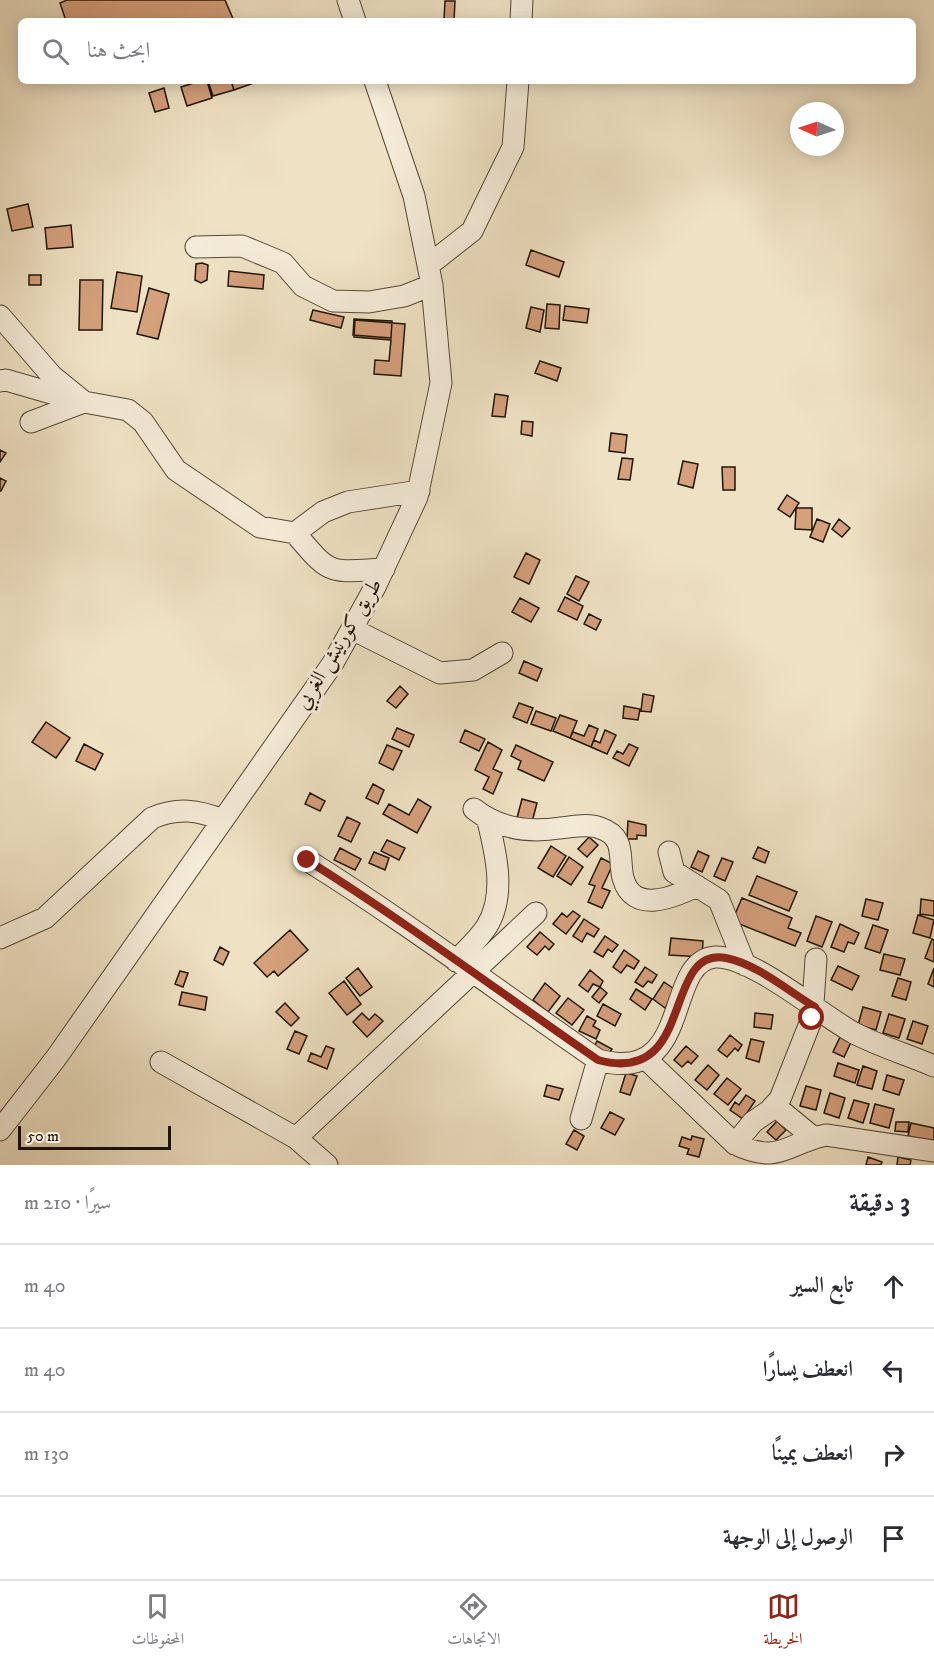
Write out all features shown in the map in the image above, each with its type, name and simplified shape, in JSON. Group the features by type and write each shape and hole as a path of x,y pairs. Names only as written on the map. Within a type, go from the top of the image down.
{"street":[{"path":"348,0 354,18"},
{"path":"521,18 522,0"},
{"name":"طريق كورنيش الغربي","path":"0,1130 56,1058 333,663 384,569 419,491 441,383 430,264 414,196 376,84"},
{"path":"430,264 472,231 513,147 518,84"},
{"path":"196,247 242,246 283,263 303,286 333,301 369,302 404,296 432,285"},
{"path":"0,316 52,376 84,402"},
{"path":"0,381 6,380 84,402 128,410 143,422 176,470 260,527 295,533 321,564 337,572 384,569"},
{"path":"31,422 84,402"},
{"path":"295,533 323,512 348,502 419,491"},
{"path":"352,629 440,673 473,670 502,653"},
{"path":"0,938 45,918 152,819 178,810 194,810 223,820"},
{"path":"456,961 486,927 495,909 498,873 481,815 511,828 538,831 582,825 602,828 618,840 623,857 623,876 629,890 653,902 666,900 697,886"},
{"path":"669,852 674,872 719,900 745,965"},
{"path":"307,860 395,915 473,974 598,1060 616,1065 646,1059 665,1037 690,977 700,963 714,957 745,965 854,1033 934,1066"},
{"path":"296,1138 537,913"},
{"path":"735,1144 753,1122 775,1106 784,1090 815,1007 816,959"},
{"path":"646,1059 735,1144 765,1157 792,1150 814,1138 838,1135 934,1151"},
{"path":"581,1119 598,1060"},
{"path":"161,1062 296,1138 327,1165"},
{"path":"775,1106 814,1138"}],"building":[{"path":"67,0 225,0 233,18 65,18 60,3"},
{"path":"445,1 455,1 454,18 444,18"},
{"path":"190,84 208,84 212,98 187,106 181,87"},
{"path":"209,84 232,84 234,90 213,96"},
{"path":"232,84 251,84 234,90"},
{"path":"164,88 169,108 155,112 149,93"},
{"path":"28,204 33,227 12,231 7,209"},
{"path":"71,225 73,247 47,249 45,228"},
{"path":"531,250 564,262 559,277 526,265"},
{"path":"196,264 208,265 207,280 201,283 195,280"},
{"path":"229,271 264,275 263,289 228,286"},
{"path":"117,272 142,276 137,312 111,308"},
{"path":"29,275 41,275 41,285 29,285"},
{"path":"80,280 103,280 102,330 79,330"},
{"path":"149,288 169,294 158,339 137,334"},
{"path":"547,304 560,305 559,329 545,328"},
{"path":"565,306 589,309 587,323 563,320"},
{"path":"531,307 544,310 540,332 526,328"},
{"path":"313,310 344,317 341,328 310,320"},
{"path":"354,319 392,321 391,338 353,335"},
{"path":"355,320 405,324 401,376 374,374 375,360 389,361 391,340 354,337"},
{"path":"540,361 561,368 557,381 535,373"},
{"path":"495,394 508,396 505,417 492,416"},
{"path":"522,421 533,422 532,436 521,434"},
{"path":"611,433 627,435 625,453 609,451"},
{"path":"0,450 6,453 0,462"},
{"path":"622,458 633,459 630,480 618,479"},
{"path":"683,461 698,464 693,488 678,484"},
{"path":"722,467 735,467 735,490 723,490"},
{"path":"0,478 6,481 1,491 0,491"},
{"path":"787,495 799,503 790,517 778,509"},
{"path":"796,508 812,508 812,530 795,529"},
{"path":"817,519 830,524 823,542 810,537"},
{"path":"839,519 850,528 842,537 832,529"},
{"path":"526,553 540,560 529,584 514,577"},
{"path":"576,576 589,582 579,601 567,594"},
{"path":"565,597 583,606 577,620 558,611"},
{"path":"520,598 539,608 531,622 512,612"},
{"path":"589,614 601,620 596,630 584,624"},
{"path":"524,661 542,669 537,681 519,673"},
{"path":"400,686 408,694 396,708 387,701"},
{"path":"643,694 654,696 651,712 641,711"},
{"path":"519,703 533,708 527,723 513,717"},
{"path":"624,706 640,709 638,720 623,718"},
{"path":"536,711 556,718 551,731 531,724"},
{"path":"560,715 577,721 570,738 553,731"},
{"path":"46,722 70,738 56,758 32,742"},
{"path":"589,725 598,729 591,747 570,738 573,732 584,736"},
{"path":"397,728 414,735 409,747 392,739"},
{"path":"465,730 485,739 479,751 460,742"},
{"path":"605,730 616,735 607,754 591,747 594,740 600,743"},
{"path":"488,742 502,750 493,769 502,773 493,794 483,789 489,777 475,770"},
{"path":"84,744 103,754 95,770 76,761"},
{"path":"629,744 638,748 629,766 613,758 617,751 623,754"},
{"path":"387,745 402,751 393,770 379,763"},
{"path":"516,745 553,762 544,781 518,769 521,761 511,756"},
{"path":"373,784 384,790 378,804 366,798"},
{"path":"310,793 325,801 320,811 305,804"},
{"path":"418,799 431,807 417,833 383,814 389,804 409,815"},
{"path":"522,799 537,803 532,822 517,818"},
{"path":"347,817 360,823 351,842 338,836"},
{"path":"628,821 646,825 646,836 637,835 637,839 627,839"},
{"path":"589,837 598,845 587,857 578,849"},
{"path":"387,840 405,848 399,860 381,851"},
{"path":"551,846 566,856 553,877 538,868"},
{"path":"758,847 769,852 765,863 753,858"},
{"path":"340,848 361,859 355,870 334,860"},
{"path":"698,851 709,856 702,872 691,867"},
{"path":"374,852 389,858 385,870 369,863"},
{"path":"569,857 583,867 571,885 557,876"},
{"path":"601,858 613,864 602,888 610,891 602,908 588,902 595,886 589,884"},
{"path":"722,858 733,862 725,881 714,876"},
{"path":"757,876 797,892 789,911 749,895"},
{"path":"742,898 792,918 788,928 801,933 795,946 732,921"},
{"path":"866,899 883,903 878,920 862,916"},
{"path":"921,899 934,901 934,916 920,914"},
{"path":"573,911 580,916 566,934 553,924 562,913 567,917"},
{"path":"918,915 934,920 930,938 913,933"},
{"path":"816,916 832,922 822,947 807,941"},
{"path":"584,919 599,929 594,937 587,933 582,942 573,936"},
{"path":"840,924 859,933 854,944 848,942 844,952 831,947"},
{"path":"873,925 888,930 880,953 865,948"},
{"path":"290,930 308,950 278,976 274,971 267,977 254,963"},
{"path":"540,932 554,944 549,950 545,946 537,955 527,947"},
{"path":"605,936 618,945 612,952 608,949 603,957 594,952"},
{"path":"671,938 703,941 702,957 669,955"},
{"path":"932,939 934,940 934,962 925,958"},
{"path":"220,947 229,952 223,965 214,960"},
{"path":"624,950 639,961 634,969 627,965 621,973 613,967"},
{"path":"884,954 905,959 900,975 880,970"},
{"path":"838,966 859,976 852,990 831,980"},
{"path":"645,967 657,975 652,983 648,981 643,987 635,982"},
{"path":"358,968 372,987 360,996 346,978"},
{"path":"934,968 934,987 928,984"},
{"path":"590,970 603,981 600,987 593,984 588,992 579,985"},
{"path":"180,971 188,973 183,987 175,984"},
{"path":"898,978 911,982 906,1000 892,996"},
{"path":"344,981 361,1004 347,1015 329,993"},
{"path":"664,982 677,991 665,1008 653,999"},
{"path":"545,983 560,996 548,1012 533,1000"},
{"path":"600,987 607,993 599,1003 592,997"},
{"path":"636,989 652,999 645,1010 630,999"},
{"path":"182,992 207,997 205,1010 179,1005"},
{"path":"568,998 584,1010 572,1025 556,1013"},
{"path":"285,1003 299,1018 291,1026 276,1012"},
{"path":"603,1004 621,1014 615,1026 597,1016"},
{"path":"863,1007 881,1012 876,1030 858,1025"},
{"path":"362,1013 369,1020 375,1014 383,1021 367,1037 353,1022"},
{"path":"755,1013 773,1015 771,1029 754,1027"},
{"path":"889,1014 905,1019 899,1038 883,1033"},
{"path":"587,1016 596,1021 593,1026 600,1030 596,1039 579,1031"},
{"path":"913,1021 928,1026 922,1044 907,1039"},
{"path":"295,1031 307,1036 299,1054 287,1049"},
{"path":"842,1033 853,1038 844,1057 833,1052"},
{"path":"730,1035 742,1045 738,1051 735,1048 727,1057 718,1050"},
{"path":"751,1039 764,1042 759,1062 746,1058"},
{"path":"597,1041 612,1049 607,1057 593,1049"},
{"path":"326,1046 334,1049 327,1069 308,1061 311,1053 321,1057"},
{"path":"686,1046 698,1056 691,1064 688,1061 682,1067 674,1060"},
{"path":"838,1063 859,1070 855,1083 834,1076"},
{"path":"708,1065 719,1075 707,1090 695,1080"},
{"path":"863,1066 877,1071 872,1089 857,1085"},
{"path":"626,1073 637,1076 630,1095 620,1092"},
{"path":"887,1075 904,1080 899,1095 883,1090"},
{"path":"727,1078 741,1089 728,1105 714,1094"},
{"path":"547,1085 563,1089 559,1100 544,1096"},
{"path":"806,1086 821,1090 816,1110 800,1106"},
{"path":"830,1093 845,1098 839,1118 824,1113"},
{"path":"746,1095 755,1101 743,1119 730,1110 735,1102 739,1105"},
{"path":"854,1100 869,1104 863,1123 848,1118"},
{"path":"875,1104 894,1109 889,1128 870,1123"},
{"path":"610,1112 624,1119 615,1135 601,1128"},
{"path":"777,1121 786,1130 776,1140 767,1132"},
{"path":"896,1122 909,1122 908,1132 895,1131"},
{"path":"911,1123 934,1128 934,1142 908,1136"},
{"path":"574,1130 584,1136 577,1150 566,1144"},
{"path":"692,1136 704,1139 699,1157 687,1154 689,1149 679,1146 682,1137 691,1140"},
{"path":"868,1157 882,1162 881,1165 866,1165"},
{"path":"898,1157 911,1160 910,1165 897,1165"}],"route":[{"path":"307,860 395,915 473,974 598,1060 616,1065 646,1059 665,1037 690,977 700,963 714,957 727,958 745,965 815,1007 812,1018"}]}
